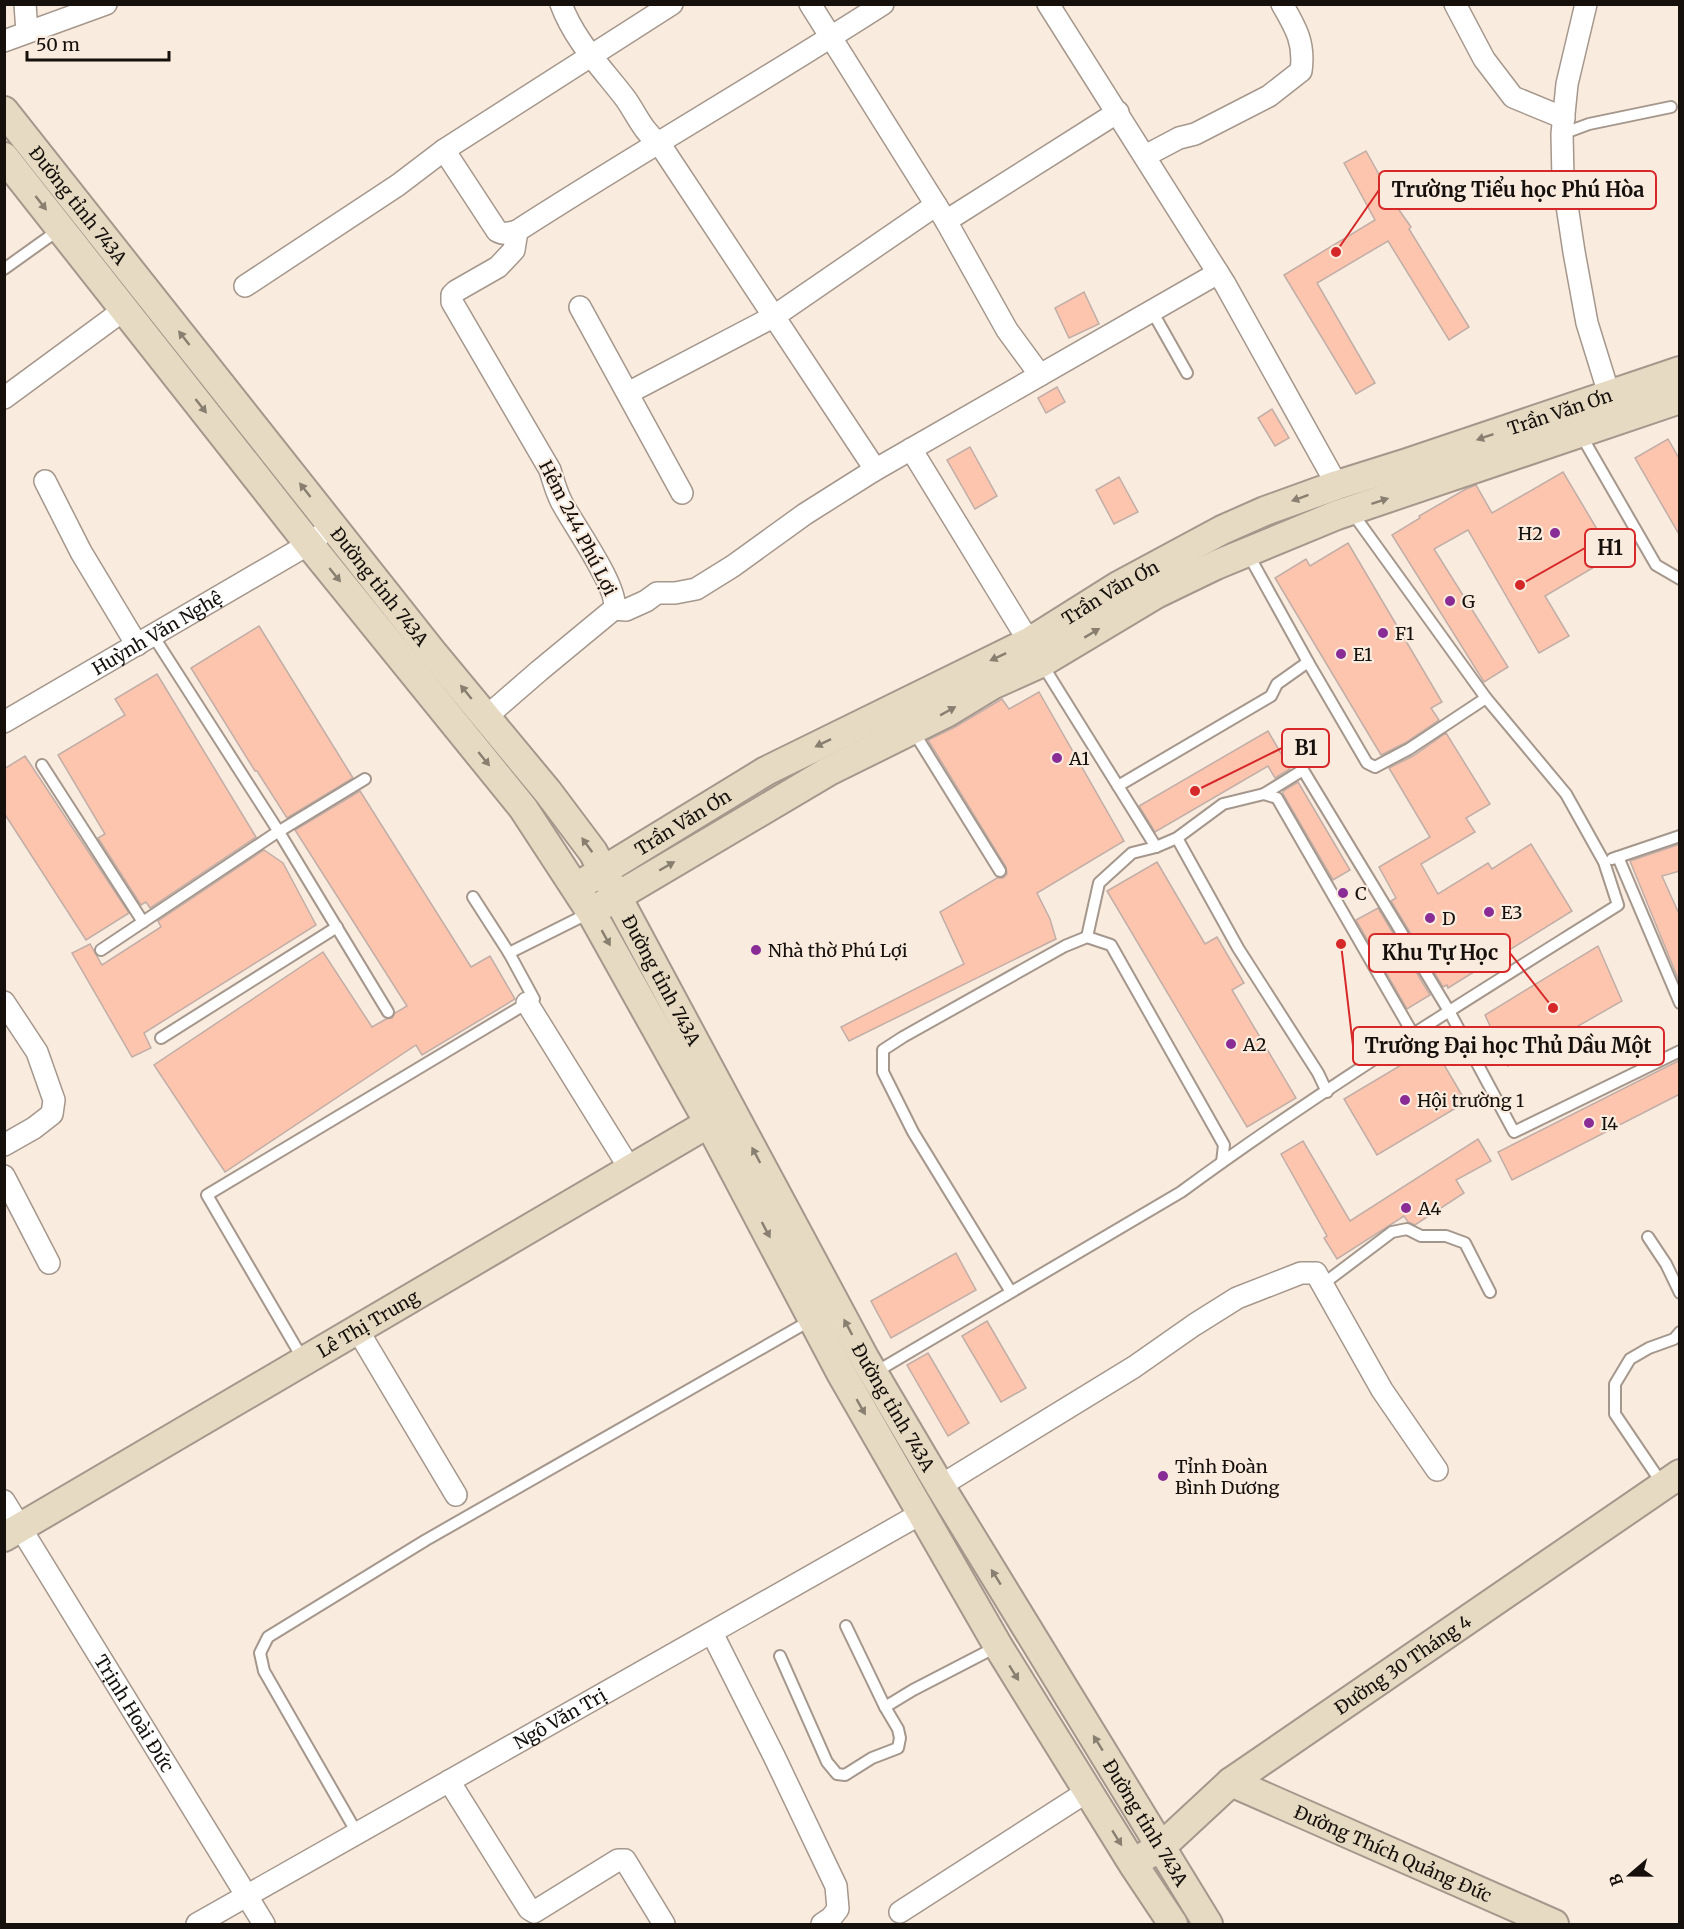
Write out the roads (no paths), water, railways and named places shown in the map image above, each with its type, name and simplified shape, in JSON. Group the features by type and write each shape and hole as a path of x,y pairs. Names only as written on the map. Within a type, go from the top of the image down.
{"main road":[{"name":"Đường tỉnh 743A","path":"4,111 548,792 593,852 616,895 813,1319 841,1373 998,1646 1133,1864 1173,1924"},
{"name":"Đường tỉnh 743A","path":"12,171 61,229 309,544 523,808 720,1116 940,1486 1208,1924"},
{"name":"Trần Văn Ơn","path":"576,888 766,771 1035,652 1247,552 1351,510 1579,432 1613,407 1680,371"},
{"name":"Trần Văn Ơn","path":"591,912 616,895 829,771 946,713 992,685 1111,590 1183,550 1265,511 1337,485 1613,407 1680,399"},
{"name":"Lê Thị Trung","path":"13,1532 720,1116"},
{"name":"Đường 30 Tháng 4","path":"1133,1864 1161,1847 1231,1782 1672,1479"},
{"name":"Đường Thích Quảng Đức","path":"1231,1782 1554,1924"}],"street":[{"path":"25,4 27,32"},
{"path":"4,41 106,4"},
{"path":"561,4 570,27 626,100 651,137 659,143 873,466 873,471"},
{"path":"245,286 398,184 444,150 672,4"},
{"path":"810,4 941,213 1007,330 1040,375"},
{"path":"444,150 497,231 506,234 517,231 883,4"},
{"path":"1048,4 1218,273 1337,485"},
{"path":"1145,156 1179,138 1195,134 1269,96 1301,71 1302,44 1293,20 1282,4"},
{"path":"1455,4 1484,59 1513,97 1563,126"},
{"path":"1586,4 1567,84 1563,126 1563,179 1587,323 1613,407"},
{"path":"628,393 773,316 941,213 1118,112"},
{"name":"Hẻm 244 Phú Lợi","path":"486,717 614,609 616,603 609,584 559,498 550,470 452,302 452,296 456,291 498,267 514,250 517,231"},
{"path":"614,609 626,610 657,593 675,593 696,589 733,566 805,514 873,471 1218,273"},
{"path":"580,307 682,493"},
{"path":"4,398 124,309"},
{"path":"911,449 1035,652"},
{"path":"45,481 81,552 144,640"},
{"name":"Huỳnh Văn Nghệ","path":"4,722 309,544 333,525"},
{"path":"4,1002 37,1053 54,1100 52,1114 34,1128 4,1145"},
{"path":"527,1003 630,1169"},
{"path":"4,1176 49,1263"},
{"path":"940,1486 1124,1373 1237,1298 1301,1273 1316,1273 1382,1390 1437,1470"},
{"path":"357,1329 456,1495"},
{"name":"Trịnh Hoài Đức","path":"4,1501 13,1532 264,1924"},
{"name":"Ngô Văn Trị","path":"196,1924 922,1513"},
{"path":"711,1633 774,1756 836,1886 838,1909 822,1924"},
{"path":"449,1781 529,1909 534,1912 618,1860 625,1860 664,1924"},
{"path":"900,1912 1088,1791"}],"lane":[{"path":"1563,126 1589,124 1671,107"},
{"path":"4,269 61,229"},
{"path":"1152,311 1187,373"},
{"path":"1579,432 1656,565 1680,579"},
{"path":"873,1373 1181,1192 1221,1162 1413,1034 1618,905 1604,862 1566,794 1486,698 1351,510"},
{"path":"1247,552 1367,763 1376,767 1486,698"},
{"path":"144,640 279,832 388,1012"},
{"path":"1035,652 1156,847"},
{"path":"1118,786 1271,696 1277,684 1308,662"},
{"path":"912,729 1000,871"},
{"path":"42,765 143,922"},
{"path":"1087,937 1099,883 1132,854 1177,838 1223,804 1264,794 1303,770 1449,1011 1514,1132 1680,1051"},
{"path":"101,950 279,832 365,779"},
{"path":"1264,794 1277,798 1413,1034"},
{"path":"1604,862 1680,836"},
{"path":"1177,838 1238,948 1318,1073 1327,1092"},
{"path":"1618,857 1680,1003"},
{"path":"304,1361 207,1195 534,999 509,953 473,897"},
{"path":"509,953 591,912"},
{"path":"161,1038 336,927"},
{"path":"1011,1292 913,1132 883,1072 883,1050 1065,946 1087,937 1111,945 1224,1145 1221,1162"},
{"path":"1323,1284 1392,1232 1407,1229 1421,1236 1446,1236 1465,1243 1490,1292"},
{"path":"1648,1237 1666,1264 1680,1293"},
{"path":"357,1833 264,1671 260,1653 268,1637 426,1540 813,1319"},
{"path":"1672,1479 1615,1414 1615,1384 1630,1359 1648,1348 1674,1339 1680,1332"},
{"path":"780,1656 827,1762 837,1774 845,1775 872,1758 898,1748 900,1738 898,1729 846,1626"},
{"path":"885,1707 998,1646"}],"place":[{"name":"Trường Tiểu học Phú Hòa","path":"1336,252"},
{"name":"H2","path":"1555,533"},
{"name":"H1","path":"1520,585"},
{"name":"G","path":"1450,601"},
{"name":"F1","path":"1383,633"},
{"name":"E1","path":"1341,654"},
{"name":"A1","path":"1057,758"},
{"name":"B1","path":"1195,791"},
{"name":"C","path":"1343,893"},
{"name":"E3","path":"1489,912"},
{"name":"D","path":"1430,918"},
{"name":"Trường Đại học Thủ Dầu Một","path":"1341,944"},
{"name":"Nhà thờ Phú Lợi","path":"756,950"},
{"name":"Khu Tự Học","path":"1553,1008"},
{"name":"A2","path":"1231,1044"},
{"name":"Hội trường 1","path":"1405,1100"},
{"name":"I4","path":"1589,1123"},
{"name":"A4","path":"1406,1208"},
{"name":"Tỉnh Đoàn Bình Dương","path":"1163,1476"}]}
